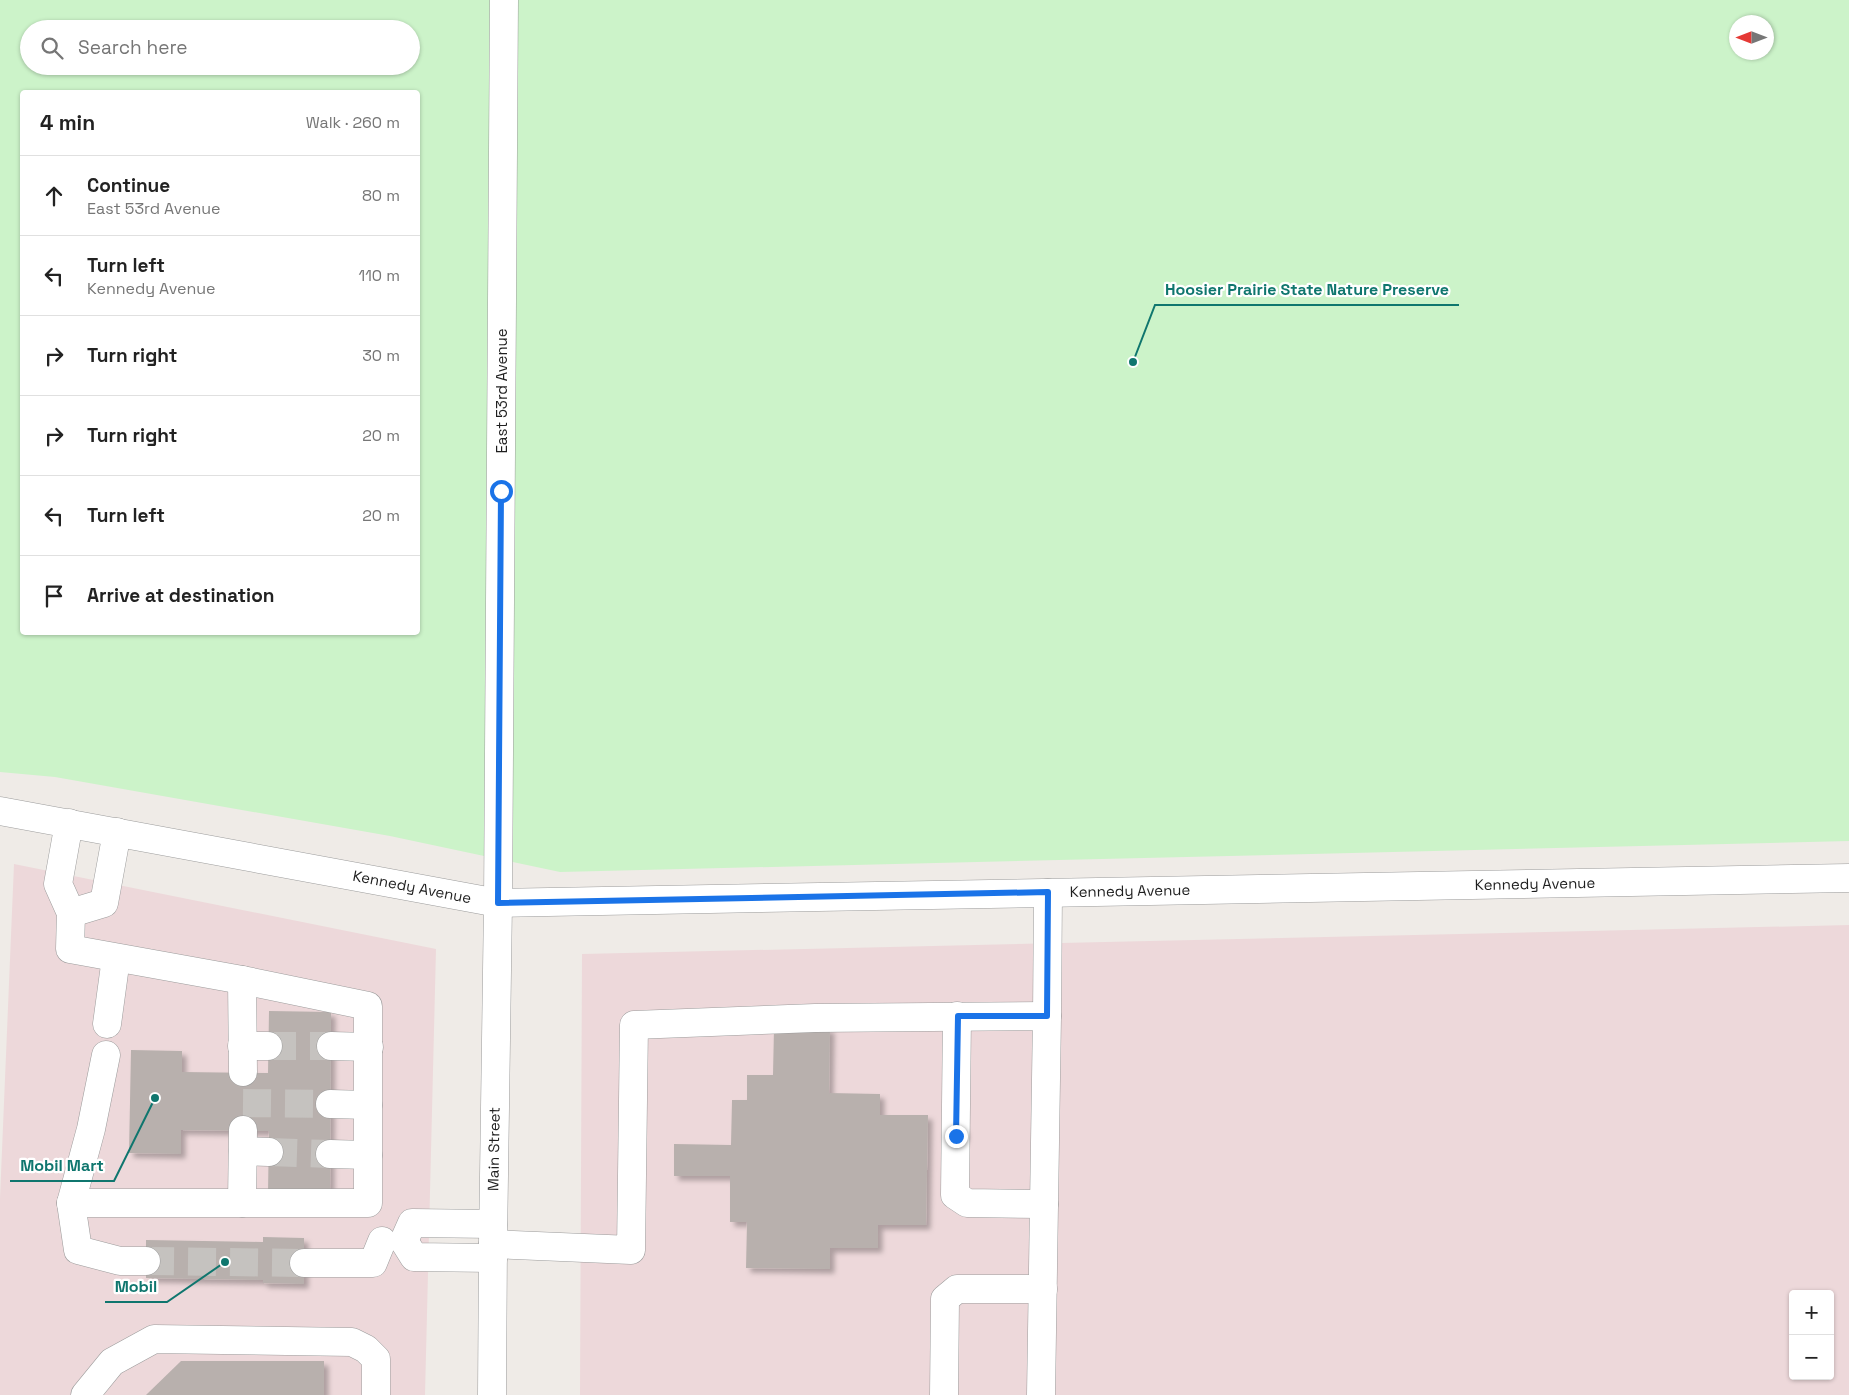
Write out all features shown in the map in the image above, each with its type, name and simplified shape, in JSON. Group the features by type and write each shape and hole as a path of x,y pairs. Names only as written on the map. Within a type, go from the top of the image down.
{"street":[{"name":"East 53rd Avenue","path":"498,903 504,0"},
{"name":"Kennedy Avenue","path":"0,811 68,822 498,903 1849,878"},
{"path":"68,822 58,884 71,912 70,949 242,980 368,1006 368,1203 393,1241 414,1257 493,1242 631,1250 634,1026 815,1018 1047,1016"},
{"path":"71,912 104,903 117,832"},
{"path":"1041,1395 1048,892"},
{"name":"Main Street","path":"492,1395 498,903"},
{"path":"107,1024 116,958"},
{"path":"242,980 255,1046 243,1072"},
{"path":"958,1016 955,1195 967,1203 1044,1204"},
{"path":"331,1046 369,1047"},
{"path":"106,1055 91,1128 71,1203 78,1250 120,1261 146,1261"},
{"path":"330,1104 368,1105"},
{"path":"242,1203 251,1145"},
{"path":"330,1154 368,1155"},
{"path":"71,1203 368,1203"},
{"path":"304,1263 373,1263 393,1241"},
{"path":"944,1395 945,1299 958,1288 1043,1289"},
{"path":"85,1395 112,1362 154,1339 352,1342 366,1349 376,1359 376,1395"}],"shaded area":[{"path":"14,864 436,949 425,1395 0,1395 0,1198"},
{"path":"1849,925 1849,1395 580,1395 582,954"}],"green space":[{"path":"0,0 1849,0 1849,841 560,872 390,836 55,777 0,772"}],"building":[{"path":"269,1011 331,1012 330,1194 268,1193 269,1131 181,1130 181,1154 129,1153 131,1050 182,1051 182,1072 268,1073"},
{"path":"774,1028 830,1028 829,1093 880,1094 880,1115 928,1115 926,1225 878,1225 878,1248 830,1248 830,1269 746,1268 747,1222 730,1222 730,1176 674,1176 674,1144 731,1145 732,1100 747,1100 747,1075 773,1075"},
{"path":"263,1237 304,1238 304,1284 263,1283 263,1280 146,1278 146,1240 263,1242"},
{"path":"181,1361 324,1361 324,1395 146,1395"}],"tunnel":[{"path":"268,1046 331,1046"},
{"path":"243,1103 330,1104"},
{"path":"269,1152 330,1154"},
{"path":"146,1261 304,1263"}],"place":[{"name":"Hoosier Prairie State Nature Preserve","path":"1133,362"},
{"name":"Mobil Mart","path":"155,1098"},
{"name":"Mobil","path":"225,1262"}],"route":[{"path":"501,491 498,903 1048,892 1047,1016 958,1016 956,1136"}]}
